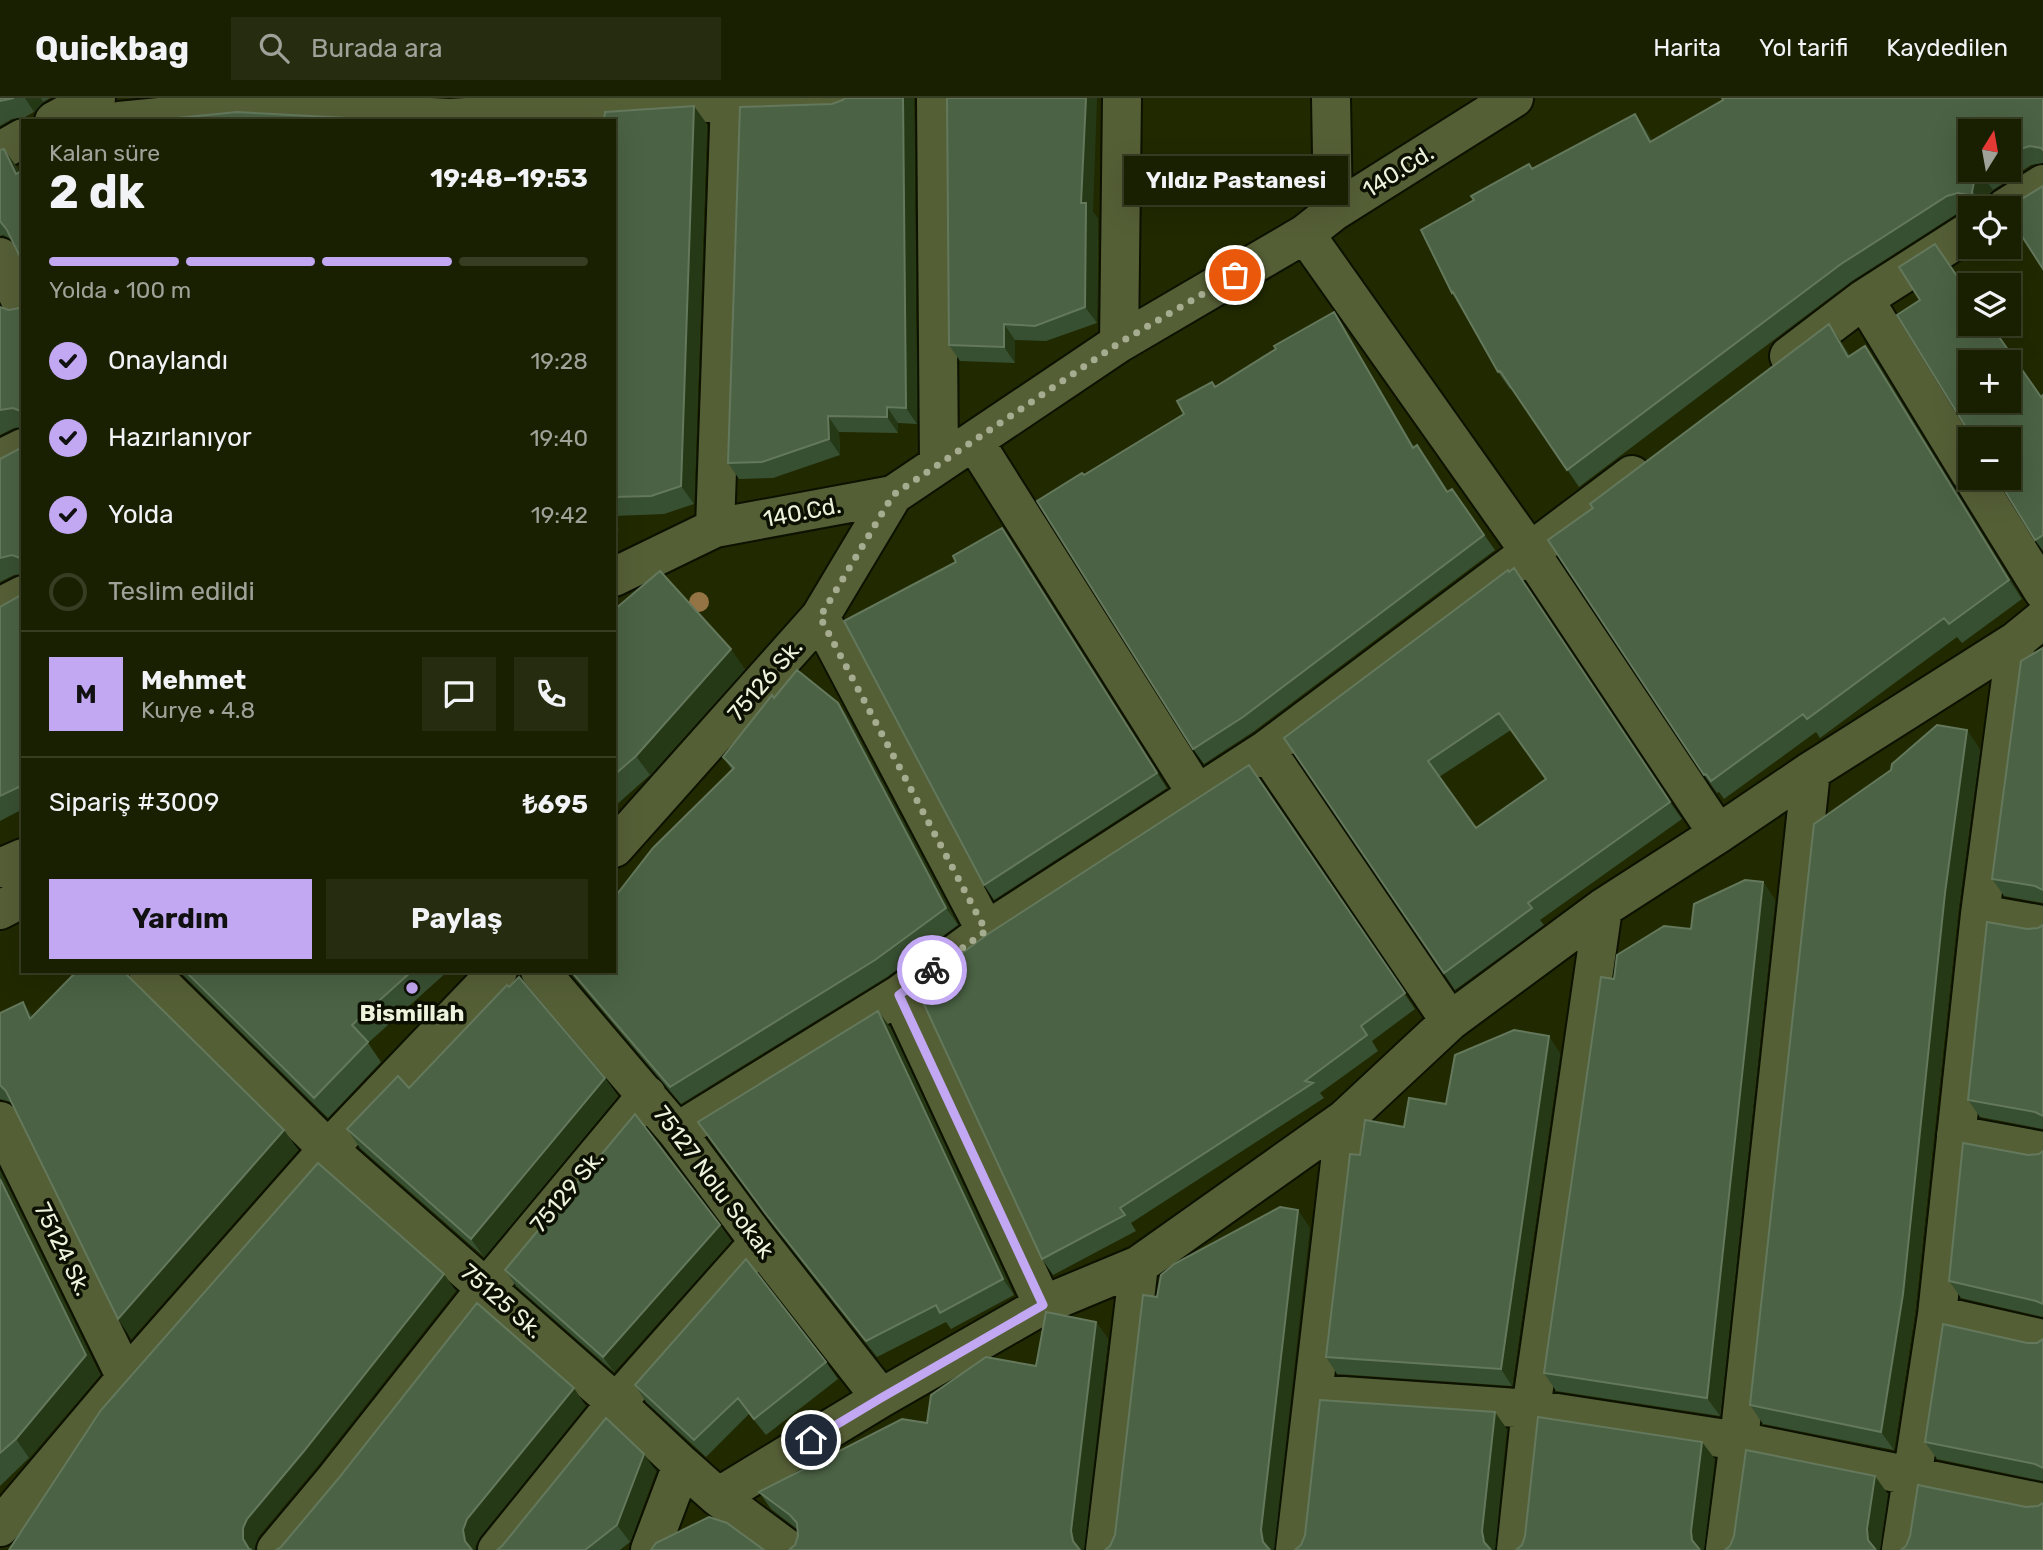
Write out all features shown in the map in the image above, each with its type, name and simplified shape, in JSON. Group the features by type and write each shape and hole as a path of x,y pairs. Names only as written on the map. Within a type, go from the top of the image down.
{"street":[{"path":"58,119 96,98"},
{"path":"101,98 112,119"},
{"path":"141,119 249,109 451,112 730,99 842,98"},
{"path":"936,98 939,464"},
{"path":"1119,343 1122,98"},
{"path":"1331,98 1319,223 1530,552 1718,834"},
{"name":"140.Cd.","path":"616,576 715,528 893,495 1119,343 1319,223 1514,98"},
{"path":"715,528 730,99"},
{"path":"0,151 21,139"},
{"path":"2021,198 2043,184"},
{"path":"1764,375 1864,299 1958,239"},
{"path":"0,257 21,302"},
{"path":"1864,299 1958,453"},
{"path":"974,441 1197,794"},
{"path":"0,459 21,449"},
{"path":"677,1132 899,995 986,931 1265,750 1664,451"},
{"path":"1980,490 2043,591"},
{"name":"75126 Sk.","path":"616,846 820,617 893,495"},
{"path":"0,607 21,596"},
{"path":"820,617 986,931"},
{"path":"718,1497 881,1398 1043,1305 1139,1265 1345,1119 1450,1021 1603,908 2029,630"},
{"path":"1900,1550 1937,1315 1980,914 2029,630"},
{"path":"1265,750 1450,1021"},
{"path":"1725,1550 1811,771"},
{"path":"0,868 21,859"},
{"path":"0,911 21,899"},
{"path":"1516,1550 1531,1409 1603,908"},
{"path":"1980,914 2043,925"},
{"name":"75125 Sk.","path":"151,973 328,1149 617,1403 718,1497 789,1550"},
{"path":"0,1527 126,1377 328,1149 497,973"},
{"name":"75127 Nolu Sokak","path":"542,973 677,1132 881,1398"},
{"path":"899,995 1043,1305"},
{"name":"75129 Sk.","path":"276,1550 333,1482 486,1287 647,1095"},
{"path":"1295,1550 1345,1119"},
{"name":"75124 Sk.","path":"0,1121 126,1377"},
{"path":"1956,1135 2043,1151"},
{"path":"497,1550 617,1403 759,1242"},
{"path":"1105,1550 1139,1265"},
{"path":"1937,1315 2043,1339"},
{"path":"1314,1394 1531,1409 1739,1441 2043,1503"},
{"path":"650,1550 682,1465"}],"building":[{"path":"845,98 903,98 906,408 887,407 887,417 828,416 829,439 762,462 728,463 740,107 832,104"},
{"path":"947,98 1086,98 1081,203 1086,203 1085,307 1035,326 1004,324 1004,347 949,345"},
{"path":"1722,98 2043,98 2043,150 2030,146 2021,149 2021,119 1958,119 1958,182 1974,182 1973,196 1958,193 1947,196 1841,264 1567,470 1500,371 1498,372 1452,293 1421,230 1474,200 1471,196 1529,164 1532,169 1635,114 1650,142 1723,100"},
{"path":"694,106 681,486 651,496 616,497 616,119 604,119 605,112"},
{"path":"237,112 367,119 167,119"},
{"path":"4,149 16,174 21,171 21,259 0,221 0,150"},
{"path":"2043,186 2043,269 2021,235 2021,199"},
{"path":"1935,244 1958,278 1958,336 1998,336 2008,350 1958,350 1958,413 2021,413 2021,368 2041,397 2043,395 2043,535 2035,540 2004,490 2021,490 2021,427 1966,427 1897,315 1920,300 1899,267"},
{"path":"21,306 21,411 13,408 0,410 0,307 9,310"},
{"path":"1334,312 1413,448 1417,445 1447,492 1452,489 1484,535 1243,717 1193,749 1037,501 1184,414 1177,401 1212,382 1215,387 1276,349 1274,346"},
{"path":"1829,324 1848,357 1865,346 2009,580 1949,624 1944,618 1807,719 1803,714 1711,781 1704,775 1548,540 1593,508 1590,504"},
{"path":"21,448 21,558 12,555 0,558 0,459"},
{"path":"1002,528 1157,773 984,885 844,621 956,562 953,556"},
{"path":"1514,568 1670,802 1528,903 1532,908 1444,973 1284,738 1508,570 1509,572","holes":["1499,713 1546,779 1476,828 1428,761"]},
{"path":"660,571 731,649 636,756 616,773 616,608"},
{"path":"21,595 21,786 0,796 0,607"},
{"path":"2043,648 2043,890 2035,886 1992,879 2021,661"},
{"path":"797,670 838,703 946,908 875,960 670,1087 573,973 616,973 616,895 653,848 734,768 723,757 772,695 774,698"},
{"path":"1937,725 1967,730 1945,893 1903,1294 1881,1432 1750,1405 1814,824 1891,770 1892,764"},
{"path":"1249,765 1405,993 1361,1026 1367,1035 1305,1081 1313,1083 1120,1208 1125,1215 1042,1259 916,987 988,934"},
{"path":"1745,880 1763,882 1707,1398 1544,1373 1601,977 1614,979 1617,955 1664,926 1691,929 1694,904"},
{"path":"1987,922 2027,929 2043,925 2043,1116 2035,1112 1968,1100"},
{"path":"75,973 125,973 284,1130 118,1319 6,1091 0,1085 0,1013 23,1002 30,1019"},
{"path":"187,973 410,973 352,1025 368,1042 314,1098"},
{"path":"519,977 605,1078 471,1239 347,1129 398,1076 409,1088 507,985 509,987"},
{"path":"878,1011 1003,1279 940,1313 936,1305 866,1341 765,1213 698,1122"},
{"path":"1514,1030 1549,1036 1501,1369 1326,1357 1350,1154 1360,1155 1365,1120 1404,1127 1409,1098 1446,1104 1455,1055"},
{"path":"635,1114 720,1225 603,1357 505,1270"},
{"path":"1963,1143 2028,1155 2043,1151 2043,1304 1949,1281"},
{"path":"318,1163 444,1274 247,1519 243,1528 243,1539 252,1550 9,1550 101,1410"},
{"path":"0,1179 86,1355 16,1439 0,1453"},
{"path":"1280,1207 1298,1210 1261,1530 1263,1542 1270,1550 1105,1550 1115,1535 1143,1295 1157,1297 1161,1275 1174,1264"},
{"path":"746,1259 826,1362 754,1419 738,1398 694,1440 635,1385"},
{"path":"477,1303 574,1388 467,1519 463,1530 465,1541 472,1550 276,1550 338,1479"},
{"path":"1046,1312 1096,1322 1071,1531 1073,1541 1080,1550 789,1550 795,1545 798,1536 797,1523 759,1492 902,1419 927,1423 931,1395 986,1357 1036,1366"},
{"path":"1943,1324 2027,1343 2037,1343 2043,1339 2043,1468 2035,1464 1925,1442"},
{"path":"1320,1400 1495,1412 1482,1531 1484,1542 1491,1550 1295,1550 1301,1545 1305,1535"},
{"path":"1538,1417 1702,1442 1691,1531 1692,1540 1700,1550 1516,1550 1522,1545 1525,1536"},
{"path":"606,1418 644,1454 617,1525 585,1550 497,1550 502,1546"},
{"path":"1746,1450 1875,1476 1867,1529 1868,1540 1876,1550 1725,1550 1734,1536"},
{"path":"1918,1485 2026,1507 2043,1503 2043,1550 1901,1550 1910,1536"},
{"path":"709,1517 727,1523 764,1550 651,1550 656,1543"}],"way so far":[{"path":"932,970 986,931 820,617 893,495 1119,343 1235,275"}],"place":[{"name":"Yıldız Pastanesi","path":"1235,275"},
{"name":"Bismillah","path":"412,988"}],"route":[{"path":"811,1440 1043,1305 899,995 932,970"}]}
